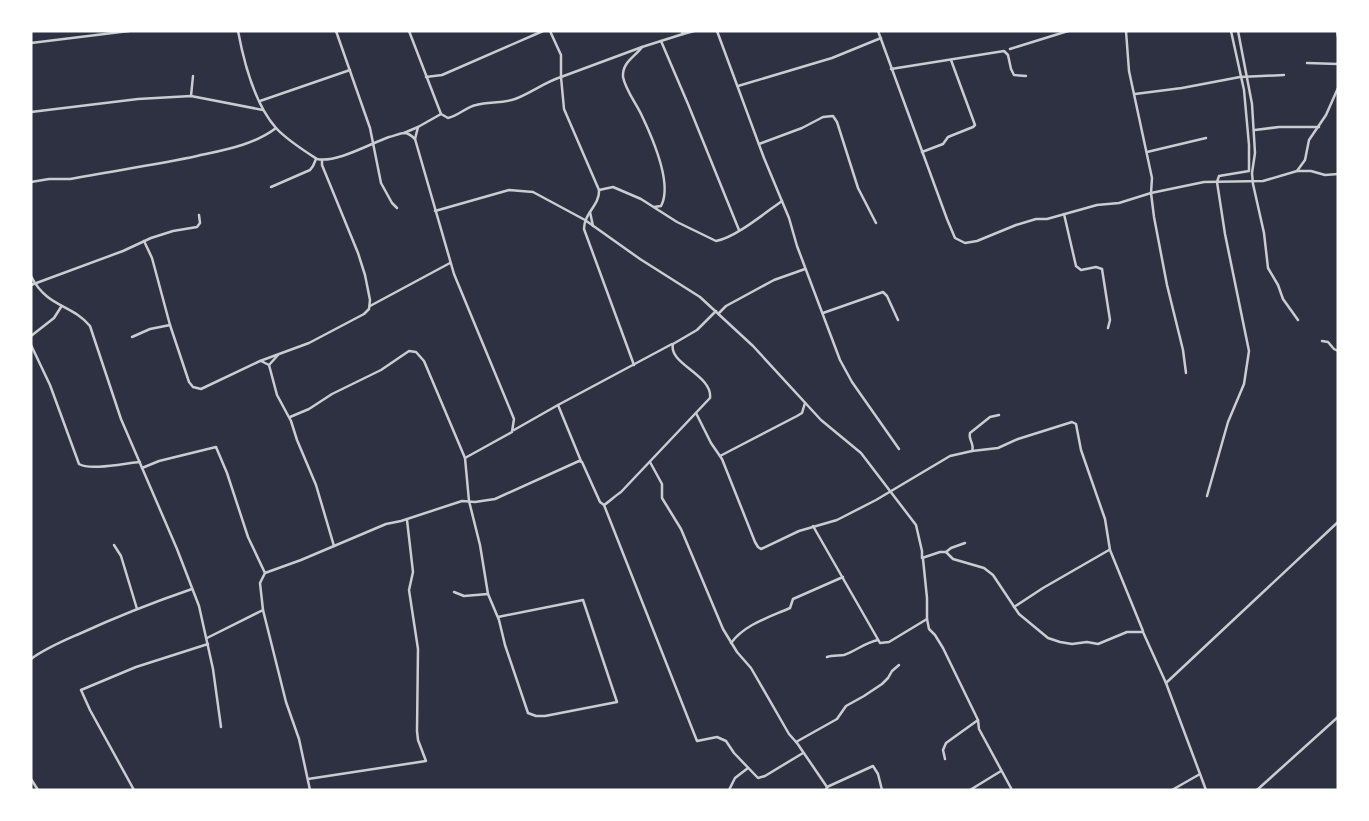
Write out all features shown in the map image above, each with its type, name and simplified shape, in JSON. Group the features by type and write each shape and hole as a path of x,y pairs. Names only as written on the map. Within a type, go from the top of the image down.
{"street":[{"path":"31,43 129,31"},
{"path":"238,31 246,68 263,110 276,128 316,158 322,160 342,155 374,142 404,133 441,114"},
{"path":"336,31 374,142 381,183 392,203 397,208"},
{"path":"409,31 441,114 443,117 450,118 474,105 494,104 515,99 561,77 642,47 694,31"},
{"path":"426,77 442,75 544,31"},
{"path":"550,31 561,55 564,109 599,190 597,202 585,220 584,229 634,365"},
{"path":"717,31 840,360 848,375 899,449"},
{"path":"878,31 946,219 958,241 965,243 977,241 1016,225 1097,205 1119,203 1151,193 1204,182 1264,182 1297,171 1311,171 1325,175 1338,174"},
{"path":"1010,49 1068,31"},
{"path":"1126,31 1129,71 1152,178 1151,193 1167,285 1184,350 1186,373"},
{"path":"1207,496 1228,422 1244,384 1250,351 1225,234 1217,182 1218,176 1249,171 1249,145 1244,90 1231,31"},
{"path":"1238,31 1252,104 1255,130 1253,182 1264,232 1268,268 1278,285 1283,299 1298,320"},
{"path":"1336,31 1338,38"},
{"path":"738,86 832,58 881,38"},
{"path":"661,41 739,230"},
{"path":"642,47 624,67 622,77 642,116 660,164 665,191 662,205 654,207"},
{"path":"891,69 1004,51 1008,55 1014,75 1026,76"},
{"path":"922,152 943,144 948,137 975,125 951,60"},
{"path":"1307,63 1338,64"},
{"path":"260,101 350,70"},
{"path":"1135,94 1182,88 1246,76 1284,75"},
{"path":"192,96 193,76"},
{"path":"1297,171 1305,160 1309,140 1326,115 1338,88"},
{"path":"31,112 138,99 192,96 263,110"},
{"path":"759,144 802,128 823,117 833,116 837,122 858,188 876,222"},
{"path":"418,127 415,139 450,263 474,327 508,402 514,419 513,430"},
{"path":"1255,130 1279,127 1318,127"},
{"path":"31,182 49,179 70,179 212,153 247,144 265,136 276,128"},
{"path":"404,133 415,139"},
{"path":"1147,152 1206,138"},
{"path":"270,187 310,170 314,166 316,158"},
{"path":"322,160 322,165 358,253 365,275 370,306"},
{"path":"599,190 611,187 616,188 641,199 677,222 716,241 739,230 782,201"},
{"path":"435,211 509,190 527,190 543,196 585,220 640,259 700,297 753,346 821,420 861,453 916,525 922,551 929,629 936,635 943,648 978,720 979,729 1012,790"},
{"path":"590,212 593,226"},
{"path":"1064,214 1076,266 1081,270 1096,267 1102,270 1110,320 1108,328"},
{"path":"33,284 173,230 197,227 200,223 199,215"},
{"path":"144,241 152,258 170,325 189,382 195,388 201,389 260,361 309,343 351,322 366,312 370,306 450,263"},
{"path":"465,458 503,439 513,430 558,405 673,344 697,330 726,306 774,280 805,269"},
{"path":"31,276 33,284 44,295 84,320 90,326 120,419 140,462 199,606 207,638 221,727"},
{"path":"823,313 883,292 887,296 898,320"},
{"path":"31,336 54,318 61,307"},
{"path":"132,337 150,329 170,325"},
{"path":"1322,341 1328,342 1338,351"},
{"path":"604,505 621,492 708,400 710,392 707,385 675,355 672,348 673,344"},
{"path":"31,345 50,385 80,464 82,466 92,466 140,462"},
{"path":"290,417 309,409 332,394 381,370 412,350 416,352 424,361 465,458 469,501 480,545 488,594 498,617 506,649 528,713 532,716 545,716 617,702 583,600 498,617"},
{"path":"268,365 278,354"},
{"path":"260,361 268,365 277,395 290,417 297,440 316,485 334,546"},
{"path":"720,456 802,413 806,403"},
{"path":"558,405 597,497 604,505 698,741 717,737 726,741 734,753 758,778 765,776 803,753"},
{"path":"696,413 711,443 720,456 758,548 813,526 829,524 876,500 946,458 972,451 998,448 1018,439 1072,422 1076,424 1081,450 1105,519 1110,550 1166,683 1206,790"},
{"path":"972,451 974,446 970,433 990,417 999,415"},
{"path":"142,468 159,461 216,447 227,473 248,537 265,573"},
{"path":"310,790 299,739 286,702 263,610 260,583 265,573 386,524 408,520 462,501 495,499 579,461 582,462"},
{"path":"650,462 662,484 662,498 681,529 723,629 750,668 784,728 796,742 826,788 873,766 878,774 882,790"},
{"path":"308,780 426,761 418,740 417,731 418,649 409,590 413,572 408,520"},
{"path":"1166,683 1338,522"},
{"path":"813,526 880,643 889,642 927,619"},
{"path":"922,558 946,552 950,548 965,543"},
{"path":"114,545 121,556 138,609"},
{"path":"1014,607 1043,588 1110,550"},
{"path":"946,552 953,559 984,568 993,575 1014,607 1028,622 1048,638 1060,642 1098,644 1127,632 1143,632"},
{"path":"731,643 736,636 754,623 790,608 794,599 842,577"},
{"path":"31,659 42,651 138,609 192,589"},
{"path":"454,592 464,596 488,594"},
{"path":"207,638 263,610"},
{"path":"827,656 842,656 878,640"},
{"path":"134,790 81,690 136,668 208,644"},
{"path":"796,742 837,719 846,706 882,684 899,664"},
{"path":"1257,790 1338,717"},
{"path":"945,759 943,750 946,743 978,720"},
{"path":"729,790 735,778 748,768"},
{"path":"970,790 1001,771"},
{"path":"1172,790 1200,774"},
{"path":"31,779 38,790"}]}
